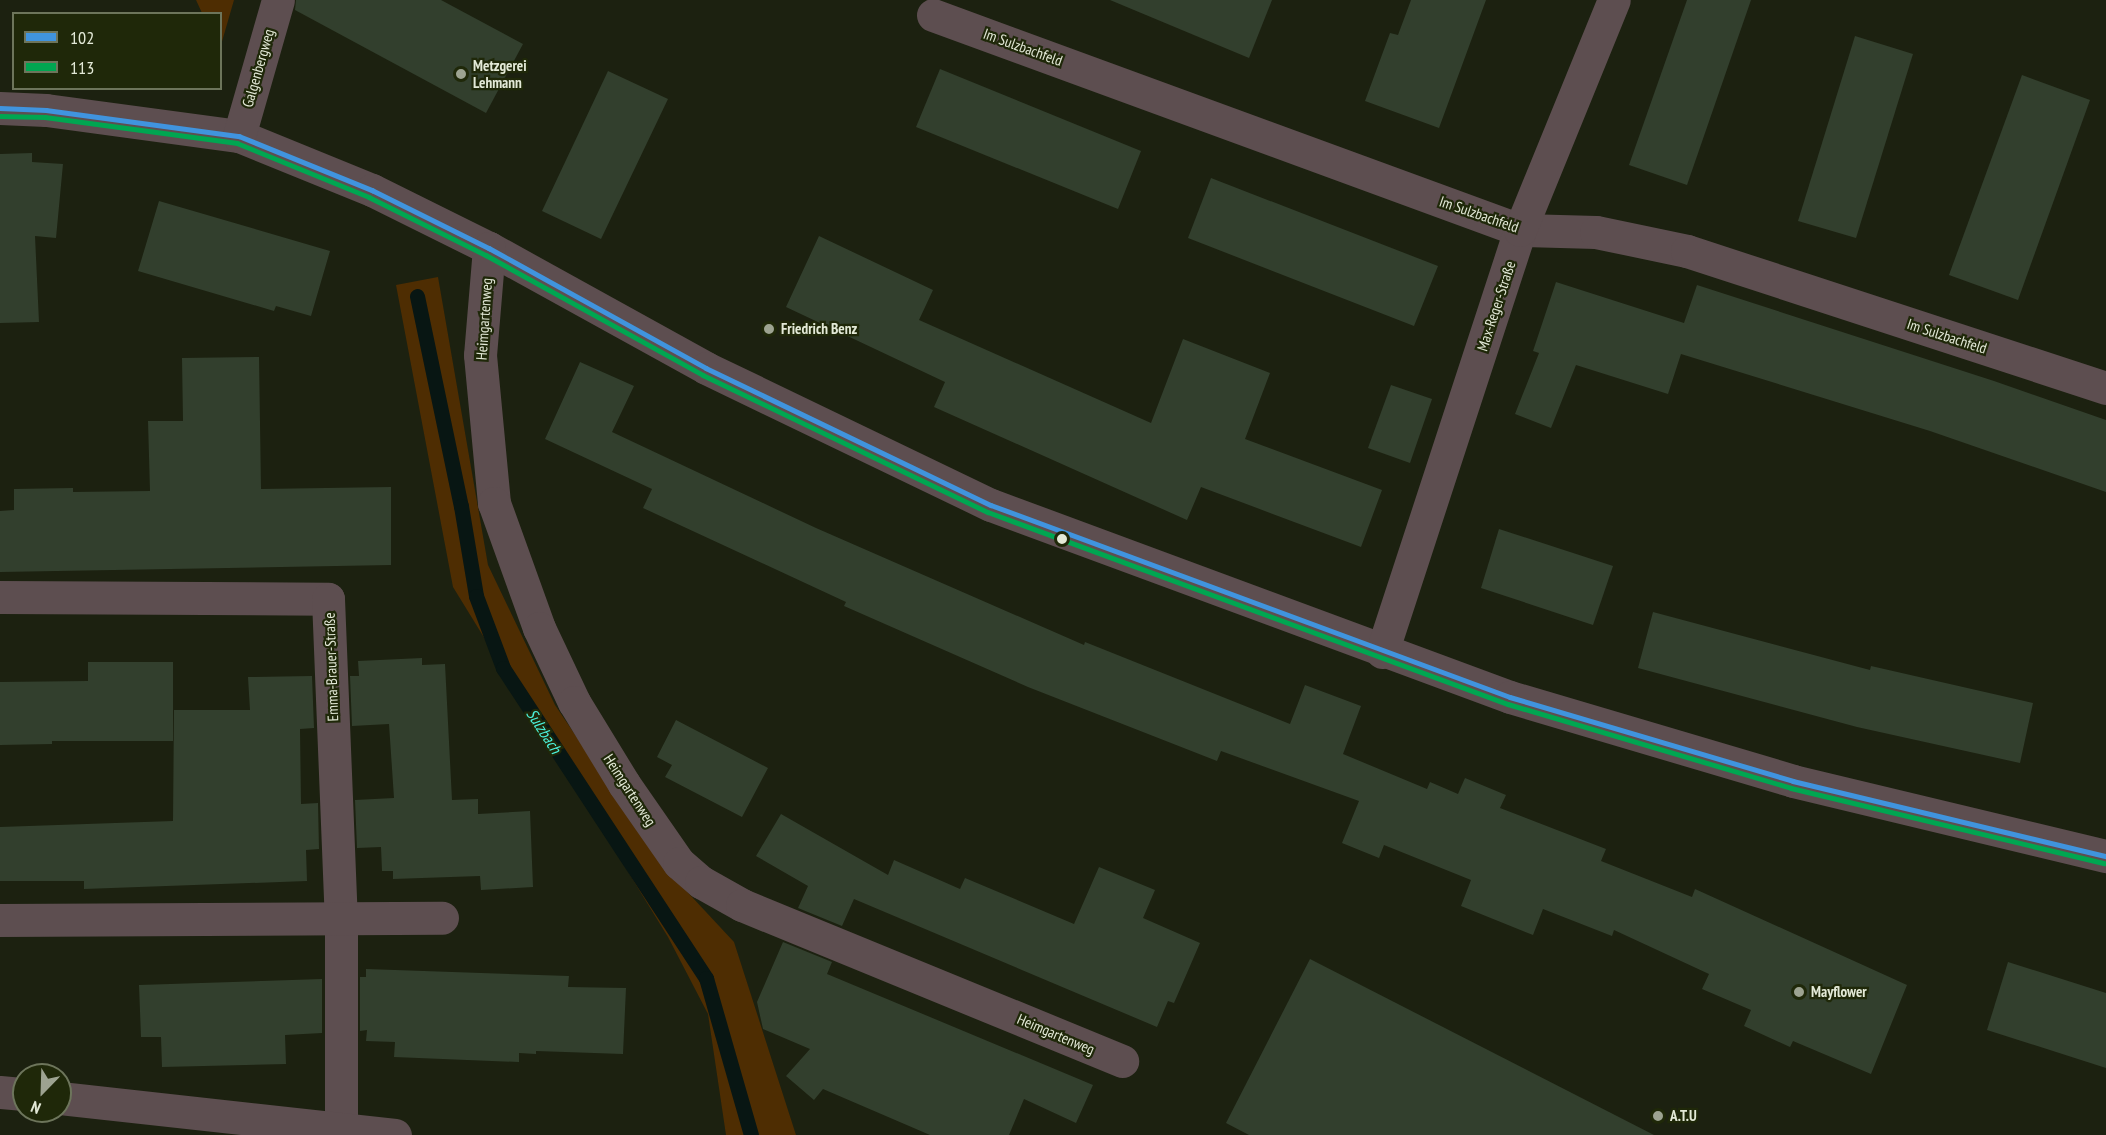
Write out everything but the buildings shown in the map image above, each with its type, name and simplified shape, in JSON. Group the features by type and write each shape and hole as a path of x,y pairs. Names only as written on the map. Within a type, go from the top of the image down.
{"street":[{"name":"Galgenbergweg","path":"239,136 278,0"},
{"name":"Max-Reger-Straße","path":"1382,652 1521,230 1614,0"},
{"name":"Im Sulzbachfeld","path":"933,15 1521,230 1596,232 1687,251 2106,388"},
{"path":"0,108 46,110 239,136 372,190 489,248 705,368 991,506 1382,652 1510,697 1793,781 2106,856"},
{"name":"Heimgartenweg","path":"489,248 480,355 494,503 539,628 574,702 624,784 679,863 701,882 742,905 1122,1061"},
{"name":"Emma-Brauer-Straße","path":"0,597 328,599 341,919 341,1129"},
{"path":"0,920 442,918"},
{"path":"72,1099 395,1135"}],"shaded area":[{"path":"196,0 234,0 222,42 222,12 202,12"},
{"path":"438,277 488,565 555,705 665,868 734,942 796,1135 726,1135 708,1014 668,937 453,587 396,285"}],"waterway":[{"name":"Sulzbach","path":"417,296 461,506 476,596 503,668 706,978 751,1135"}],"transit line":[{"name":"102","path":"0,108 46,110 239,136 372,190 489,248 706,368 991,505 1510,697 1793,781 2106,856"},
{"name":"113","path":"0,116 45,117 237,143 369,197 486,255 703,375 988,512 1508,704 1791,788 2104,863"}],"place":[{"name":"Metzgerei Lehmann","path":"461,74"},
{"name":"Friedrich Benz","path":"769,329"},
{"name":"Mayflower","path":"1799,992"},
{"name":"A.T.U","path":"1658,1116"}]}
